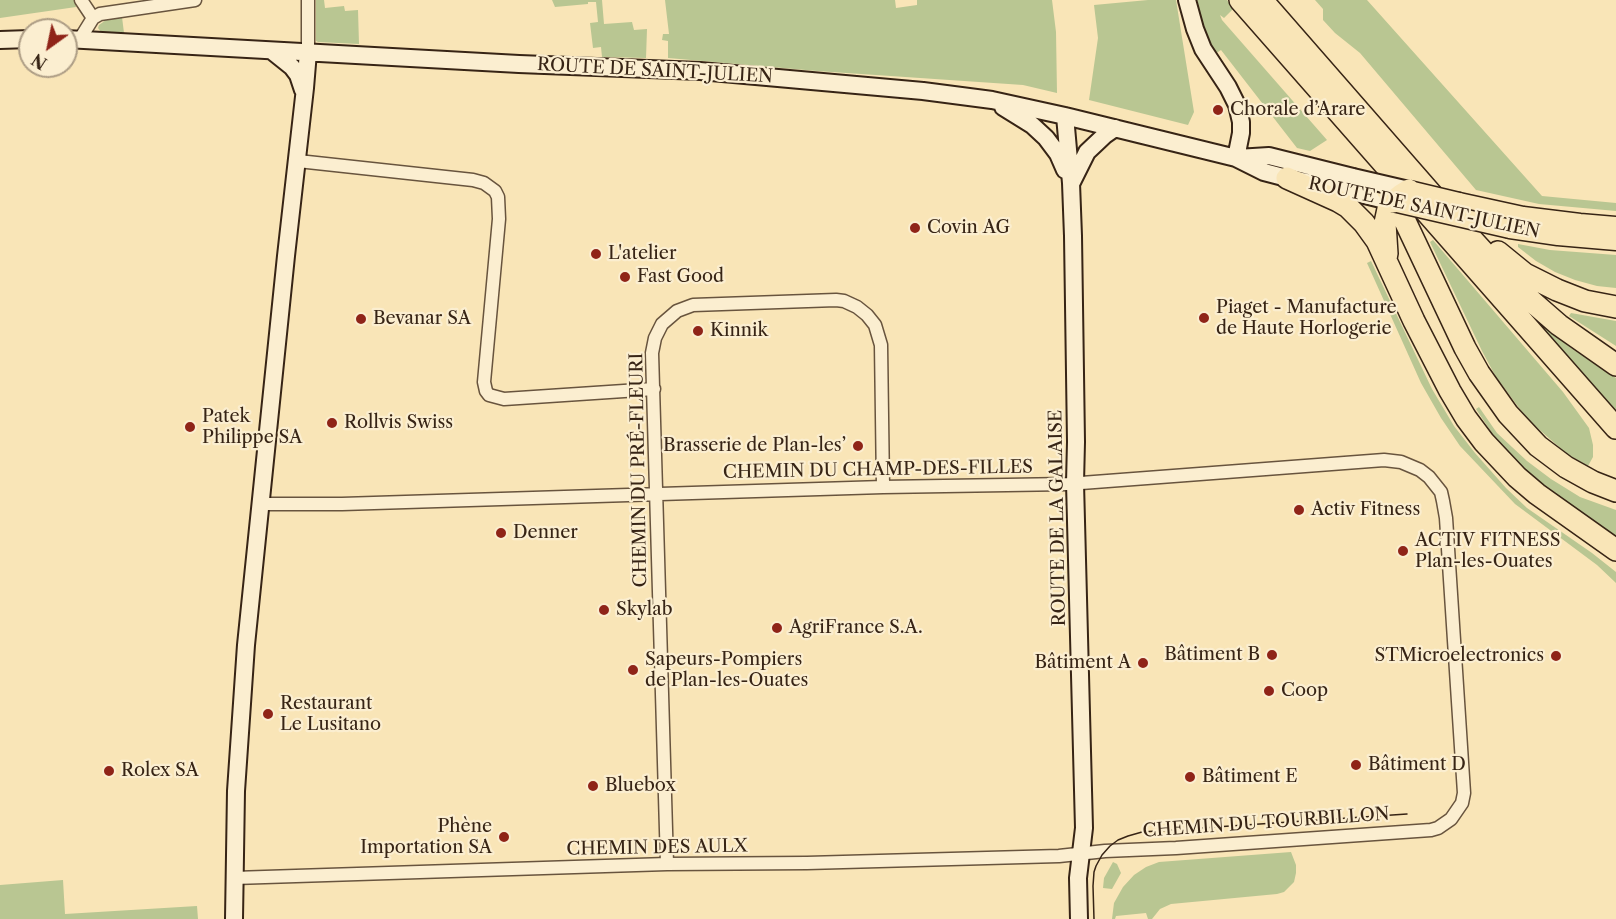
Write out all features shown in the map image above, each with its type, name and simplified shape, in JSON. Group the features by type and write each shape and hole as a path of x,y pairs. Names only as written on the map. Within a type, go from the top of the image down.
{"highway":[{"path":"1240,0 1616,428"},
{"path":"1262,0 1495,265 1536,305 1577,339 1616,365"},
{"path":"1353,130 1404,219 1465,348 1497,400 1517,425 1548,454 1584,478 1616,491"},
{"path":"1287,178 1338,201 1358,215 1377,241 1450,391 1484,442 1517,477 1537,494 1616,550"},
{"path":"1393,277 1386,253 1385,225 1388,209 1401,196"},
{"path":"1448,213 1514,266 1538,281 1586,301 1616,306"}],"main road":[{"name":"ROUTE DE SAINT-JULIEN","path":"1401,196 1562,221 1616,226"},
{"name":"ROUTE DE SAINT-JULIEN","path":"1401,196 1510,229 1616,241"}],"street":[{"path":"81,0 93,18"},
{"path":"78,34 100,14 195,0"},
{"path":"234,919 236,791 246,645 284,267 298,161 308,52 308,0"},
{"path":"1187,0 1194,28 1203,48 1237,105 1241,133 1236,158"},
{"path":"0,40 18,39"},
{"name":"ROUTE DE SAINT-JULIEN","path":"78,39 512,64 700,71 893,88 992,100 1236,158 1263,172 1287,178 1365,195 1401,196"},
{"path":"271,50 298,75 304,96"},
{"path":"992,100 1032,125 1046,138 1058,154 1071,183"},
{"name":"ROUTE DE LA GALAISE","path":"1065,116 1071,183 1075,483 1084,828 1078,878 1079,919"},
{"path":"1071,183 1087,152 1115,128"},
{"name":"ROUTE DE SAINT-JULIEN","path":"1236,158 1269,156 1353,177 1401,196"},
{"path":"298,161 473,180 484,183 495,192 498,197 499,219 484,382 489,395 504,399 654,389"},
{"name":"CHEMIN DU PRÉ-FLEURI","path":"667,864 652,353 655,338 662,324 677,311 708,304 836,300 858,307 871,320 880,338 883,487"},
{"name":"CHEMIN DU CHAMP-DES-FILLES","path":"260,504 342,504 883,487 1040,485 1384,460 1401,462 1411,465 1429,477 1440,492 1446,518 1464,793 1462,803 1451,819"},
{"name":"CHEMIN DU TOURBILLON","path":"1080,854 1424,831 1438,828 1451,819"},
{"name":"CHEMIN DES AULX","path":"234,878 667,864 979,859 1080,854"}],"green space":[{"path":"0,0 75,0 76,7 0,18"},
{"path":"316,0 324,0 325,8 344,6 345,11 358,10 359,44 316,41"},
{"path":"552,0 602,0 604,24 632,22 634,30 647,29 646,58 602,57 601,47 593,48 590,23 598,22 596,2 555,7"},
{"path":"665,0 895,0 896,8 917,5 917,0 1052,0 1056,32 1057,93 1023,85 668,58 668,41 662,40 663,34 669,34"},
{"path":"1176,0 1194,112 1188,125 1089,100 1098,38 1094,5"},
{"path":"1197,0 1227,0 1234,8 1224,18 1220,15 1222,20 1327,140 1310,151 1297,148 1221,50 1215,54 1205,35"},
{"path":"1315,0 1367,0 1542,196 1616,203 1616,211 1539,204 1476,190 1360,53 1323,20 1323,9"},
{"path":"122,17 124,33 101,32 98,28 106,20"},
{"path":"1433,240 1563,392 1589,428 1593,457 1588,466 1567,454 1534,425 1496,377 1430,242"},
{"path":"1518,244 1550,250 1616,255 1616,288 1597,286 1555,272 1536,261 1518,247"},
{"path":"1371,261 1432,389 1454,426 1506,488 1527,508 1616,572 1616,583 1597,565 1515,504 1460,446 1421,383 1367,263"},
{"path":"1527,309 1571,348 1616,378 1616,414 1525,311"},
{"path":"1571,313 1616,321 1616,346 1569,316"},
{"path":"1479,407 1497,433 1527,461 1580,497 1616,510 1616,541 1552,495 1507,456 1476,409"},
{"path":"1291,852 1296,865 1296,873 1294,882 1284,892 1171,904 1160,909 1152,919 1148,919 1146,913 1116,916 1112,919 1114,903 1123,887 1134,875 1159,862"},
{"path":"1113,862 1117,864 1121,873 1112,889 1103,888 1104,878"},
{"path":"63,880 65,914 197,906 198,919 0,919 0,885"}],"tram line":[{"path":"1094,919 1093,886 1096,866 1110,846 1128,836 1142,832 1407,814"}],"place":[{"name":"Chorale d’Arare","path":"1218,110"},
{"name":"Covin AG","path":"915,228"},
{"name":"L'atelier","path":"596,254"},
{"name":"Fast Good","path":"625,277"},
{"name":"Piaget - Manufacture de Haute Horlogerie","path":"1204,318"},
{"name":"Bevanar SA","path":"361,319"},
{"name":"Kinnik","path":"698,331"},
{"name":"Rollvis Swiss","path":"332,423"},
{"name":"Patek Philippe SA","path":"190,427"},
{"name":"Brasserie de Plan-les’","path":"858,446"},
{"name":"Activ Fitness","path":"1299,510"},
{"name":"Denner","path":"501,533"},
{"name":"ACTIV FITNESS Plan-les-Ouates","path":"1403,551"},
{"name":"Skylab","path":"604,610"},
{"name":"AgriFrance S.A.","path":"777,628"},
{"name":"Bâtiment B","path":"1272,655"},
{"name":"STMicroelectronics","path":"1556,656"},
{"name":"Bâtiment A","path":"1143,663"},
{"name":"Sapeurs-Pompiers de Plan-les-Ouates","path":"633,670"},
{"name":"Coop","path":"1269,691"},
{"name":"Restaurant Le Lusitano","path":"268,714"},
{"name":"Bâtiment D","path":"1356,765"},
{"name":"Rolex SA","path":"109,771"},
{"name":"Bâtiment E","path":"1190,777"},
{"name":"Bluebox","path":"593,786"},
{"name":"Phène Importation SA","path":"504,837"}]}
